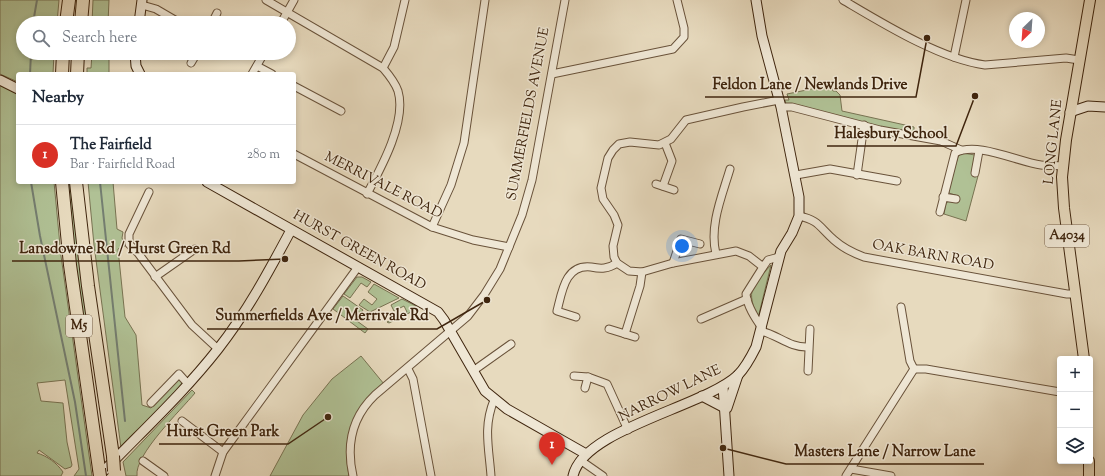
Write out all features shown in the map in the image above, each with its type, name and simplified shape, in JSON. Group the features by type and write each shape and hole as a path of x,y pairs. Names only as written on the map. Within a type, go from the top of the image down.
{"highway":[{"path":"67,16 68,0"},
{"path":"81,16 83,0"},
{"path":"62,72 63,60"},
{"path":"77,72 78,60"},
{"name":"M5","path":"62,184 70,266 100,474"},
{"name":"M5","path":"76,184 88,286 116,455 114,474"}],"main road":[{"name":"LONG LANE","path":"1084,356 1064,208 1063,166 1072,99 1090,0"},
{"path":"1089,464 1089,476"}],"street":[{"path":"266,0 294,16"},
{"path":"285,16 294,0"},
{"path":"383,68 394,47 405,0"},
{"path":"432,227 451,185 464,143 485,0"},
{"name":"SUMMERFIELDS AVENUE","path":"353,476 349,450 350,438 356,419 368,402 468,316 484,295 500,269 522,215 532,180 565,0"},
{"path":"552,74 673,48 684,37 684,28 677,0"},
{"name":"NARROW LANE","path":"583,457 600,444 723,386 738,375 750,361 756,347 780,251 792,233 798,216 799,197 796,175 780,104 762,36 756,0"},
{"path":"843,0 894,29 954,58 985,65 1066,58 1079,60"},
{"path":"954,58 966,0"},
{"path":"141,16 142,2 168,16"},
{"path":"296,17 383,68 394,81 400,102 394,135 382,167 367,194"},
{"path":"136,60 136,66 139,72"},
{"path":"253,72 260,60"},
{"path":"257,66 268,72"},
{"path":"0,80 16,88"},
{"path":"296,87 341,111"},
{"path":"1072,99 1088,106 1105,107"},
{"path":"763,267 749,256 736,251 673,263 642,272 629,271 617,263 612,246 618,226 614,215 601,194 608,158 616,146 630,142 659,145 671,139 686,120 743,106 780,104 864,125 941,141 961,150 980,151 1041,165 1063,166"},
{"path":"1070,112 1088,106"},
{"path":"857,175 864,125"},
{"path":"664,186 672,161 665,143"},
{"path":"940,212 955,153 961,150"},
{"path":"975,173 980,151"},
{"name":"MERRIVALE ROAD","path":"296,155 367,194 432,227 473,240 509,247"},
{"path":"716,254 713,240 715,227 730,169"},
{"path":"796,175 830,169 897,181"},
{"name":"HURST GREEN ROAD","path":"210,184 432,308 444,320 485,391 494,400 583,457"},
{"path":"656,184 674,190"},
{"path":"149,192 127,239 132,248 138,253 192,325 218,349"},
{"path":"943,197 956,199"},
{"name":"OAK BARN ROAD","path":"798,216 812,219 834,240 849,251 864,258 1066,294 1075,294"},
{"path":"100,474 116,455 188,384 218,349 254,297 291,230"},
{"path":"673,263 681,239 700,244"},
{"path":"155,277 195,249"},
{"path":"779,257 768,260 746,294 747,299 754,317 761,329 799,347 808,347"},
{"path":"576,317 557,311 566,279 570,273 580,268 604,269 617,263"},
{"path":"216,476 223,452 358,267"},
{"path":"625,334 640,286 642,272"},
{"path":"701,319 747,299"},
{"path":"901,307 910,361 914,370"},
{"path":"609,329 635,337"},
{"path":"808,371 810,329"},
{"path":"473,371 511,344"},
{"path":"408,369 413,379 431,476"},
{"path":"914,370 926,370 1057,392"},
{"path":"846,476 914,370"},
{"path":"151,403 179,374 188,384"},
{"path":"725,410 738,375"},
{"path":"574,376 588,377 607,384 628,430"},
{"path":"585,388 588,377"},
{"path":"723,386 729,476"},
{"path":"702,396 725,410"},
{"path":"491,476 486,424 488,414 494,400"},
{"path":"182,421 223,452"},
{"path":"573,476 583,457 603,476"},
{"path":"143,462 164,476"},
{"path":"851,469 891,476"}],"green space":[{"path":"0,0 59,0 58,16 16,16 16,60 54,60 53,72 16,72 16,81 0,74"},
{"path":"93,0 109,0 108,16 92,16"},
{"path":"92,60 109,60 109,72 87,72 87,68 91,68"},
{"path":"0,85 16,93 16,184 54,184 61,256 92,476 74,476 79,469 65,380 37,383 41,401 63,403 67,442 72,465 71,467 65,469 39,450 37,453 52,460 61,469 63,472 61,476 0,476"},
{"path":"831,85 833,91 836,91 840,95 842,111 914,127 914,133 883,128 786,104 785,100 789,100 787,94"},
{"path":"962,153 975,155 973,175 978,176 966,221 944,214 946,203 958,196 949,193 948,190 958,157"},
{"path":"68,184 72,184 89,335 85,336 74,249"},
{"path":"88,184 113,184 117,229 123,232 122,238 125,246 118,249 125,317 136,335 142,405 151,408 178,379 184,384 121,448 94,245"},
{"path":"771,265 758,318 752,301 752,289"},
{"path":"357,277 362,277 371,282 367,287 361,283 350,298 344,294"},
{"path":"374,284 399,298 370,312 359,305 364,299 372,305 377,299 368,292"},
{"path":"343,296 363,310 361,313 355,310 350,316 368,329 365,333 333,309"},
{"path":"402,299 416,306 417,309 389,323 387,322 407,312 404,306 394,311 391,305"},
{"path":"361,356 384,384 358,415 349,434 347,459 349,476 270,476 303,415 332,379"},
{"path":"192,390 195,393 150,445 138,467 137,476 126,476 123,462"}],"waterway":[{"path":"34,16 37,0"},
{"path":"30,72 31,60"},
{"path":"31,184 40,236 75,402 86,476"},
{"path":"100,184 125,421"}],"place":[{"name":"Feldon Lane / Newlands Drive","path":"927,38"},
{"name":"Halesbury School","path":"975,96"},
{"name":"Lansdowne Rd / Hurst Green Rd","path":"285,259"},
{"name":"Summerfields Ave / Merrivale Rd","path":"487,300"},
{"name":"Hurst Green Park","path":"328,417"},
{"name":"Masters Lane / Narrow Lane","path":"723,448"},
{"name":"The Fairfield","path":"552,465"}]}
